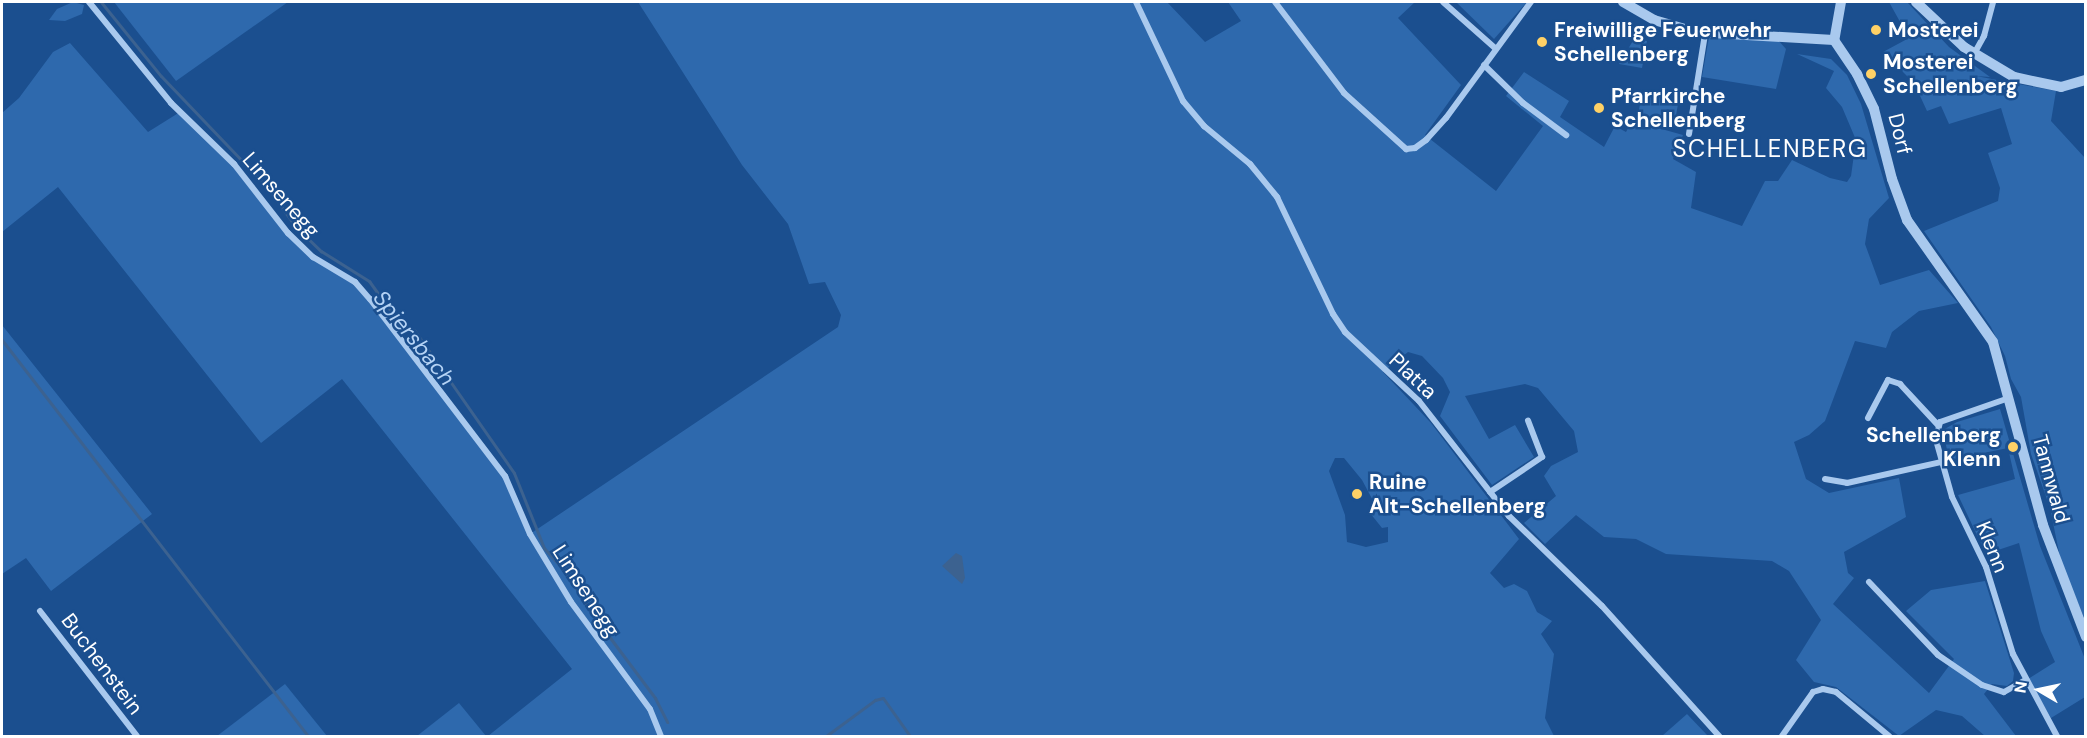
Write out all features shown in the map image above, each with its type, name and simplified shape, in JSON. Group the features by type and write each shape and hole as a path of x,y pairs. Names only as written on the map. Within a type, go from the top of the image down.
{"street":[{"name":"Limsenegg","path":"89,2 171,103 234,164 288,233 313,257 355,282 370,299 505,476 530,534 572,602 650,709 661,736"},
{"path":"1275,2 1344,93 1406,149 1416,148 1426,140 1531,2"},
{"path":"1443,2 1495,48"},
{"path":"1623,2 1654,20 1705,34 1833,40 1841,2"},
{"path":"1916,2 1974,54 2014,77 2042,86 2061,87 2085,80"},
{"path":"1974,54 1984,36 1993,2"},
{"name":"Platta","path":"1137,4 1183,101 1204,126 1250,164 1277,197 1333,314 1346,332 1419,401 1509,516 1602,606 1719,736"},
{"path":"1689,134 1705,34"},
{"name":"Dorf","path":"1833,40 1857,74 1874,109 1892,179 1907,220 1987,329 2009,398"},
{"path":"1484,65 1523,103 1566,135"},
{"path":"1868,418 1888,380 1900,384 1938,425 2009,398"},
{"name":"Tannwald","path":"2009,398 2043,525 2085,637"},
{"path":"1490,492 1542,457 1528,421"},
{"name":"Klenn","path":"1938,425 1941,462 1952,497 1986,567 2002,627 2026,681 2057,736"},
{"path":"1825,479 1847,483 1941,462"},
{"path":"1869,582 1938,655 1982,685 2004,692 2026,681"},
{"name":"Buchenstein","path":"40,611 137,736"},
{"path":"1782,736 1813,692 1823,689 1836,692 1889,736"}],"shaded area":[{"path":"73,2 84,5 82,14 65,21 49,20 57,9"},
{"path":"114,2 288,2 176,81"},
{"path":"638,2 1167,2 1205,42 1241,21 1228,2 1415,2 1398,18 1461,85 1425,135 1496,191 1543,126 1506,96 1524,72 1569,101 1560,117 1604,147 1615,126 1626,132 1632,121 1648,129 1651,126 1683,135 1673,159 1696,172 1691,208 1742,226 1765,181 1778,181 1792,160 1830,178 1847,182 1851,176 1856,140 1842,107 1826,88 1834,71 1797,54 1831,59 1847,75 1861,104 1889,198 1869,219 1865,244 1880,285 1929,270 1958,303 1919,311 1892,332 1886,348 1855,341 1825,421 1809,435 1794,442 1806,479 1829,493 1899,478 1906,517 1844,552 1848,573 1854,578 1833,604 1929,693 1954,659 1906,611 1931,590 1985,581 2014,673 2013,681 2007,686 1992,684 1984,694 2016,736 1985,736 1962,716 1936,710 1899,736 1836,687 1814,682 1796,660 1821,620 1789,571 1772,561 1666,554 1636,539 1604,537 1576,515 1545,544 1524,523 1556,496 1544,476 1551,466 1578,452 1574,431 1538,388 1525,384 1465,396 1489,439 1515,425 1534,457 1492,485 1440,416 1450,392 1443,378 1422,356 1408,352 1383,372 1431,423 1519,539 1490,573 1504,588 1514,584 1527,591 1537,612 1552,621 1541,634 1554,654 1545,718 1554,736 488,736 572,669 342,379 261,443 58,187 2,232 2,113 19,98 53,52 70,43 148,132 180,112 234,164 288,233 313,257 355,282 505,476 530,534 838,327 841,315 825,282 809,284 788,224 742,165","holes":["1335,458 1344,458 1362,480 1378,510 1370,513 1382,528 1388,527 1388,542 1366,547 1347,542 1345,515 1329,471"]},
{"path":"1456,2 1527,2 1494,39"},
{"path":"1889,2 1907,2 1949,47 1990,77 1976,76 2056,91 2051,121 2085,158 2085,620 2061,562 2050,508 2031,454 2021,397 2011,379 2005,356 1991,327 1924,231 1998,201 2000,188 1988,153 2012,144 2001,108 1949,124 1941,106 1927,111 1914,83 1883,52 1909,38"},
{"path":"1709,37 1777,39 1786,49 1776,89 1702,77"},
{"path":"1634,39 1647,41 1642,68 1619,64"},
{"path":"1642,93 1679,99 1674,126 1638,115"},
{"path":"2,325 152,514 51,591 26,558 2,574"},
{"path":"2000,409 2040,546 2085,659 2085,697 2051,718 2028,679 2055,662 2041,631 2019,543 1986,554 1958,495 2015,479 2008,448 1949,460 1943,430 1957,422"},
{"path":"956,553 962,556 965,578 962,584 942,566"},
{"path":"285,684 327,736 217,736"},
{"path":"459,703 486,736 417,736"},
{"path":"1687,714 1708,736 1662,736"}],"waterway":[{"name":"Spiersbach","path":"101,2 161,76 267,187 296,227 321,251 369,281 395,317 415,331 514,473 544,548 565,571 596,619 655,698 667,722"},
{"path":"2,340 308,736"},
{"path":"826,736 875,700 883,698 910,736"}],"place":[{"name":"Mosterei","path":"1876,30"},
{"name":"Freiwillige Feuerwehr Schellenberg","path":"1542,42"},
{"name":"Mosterei Schellenberg","path":"1871,74"},
{"name":"Pfarrkirche Schellenberg","path":"1599,108"},
{"name":"Schellenberg Klenn","path":"2013,447"},
{"name":"Ruine Alt-Schellenberg","path":"1357,494"}],"district":[{"name":"SCHELLENBERG","path":"1770,149"}]}
